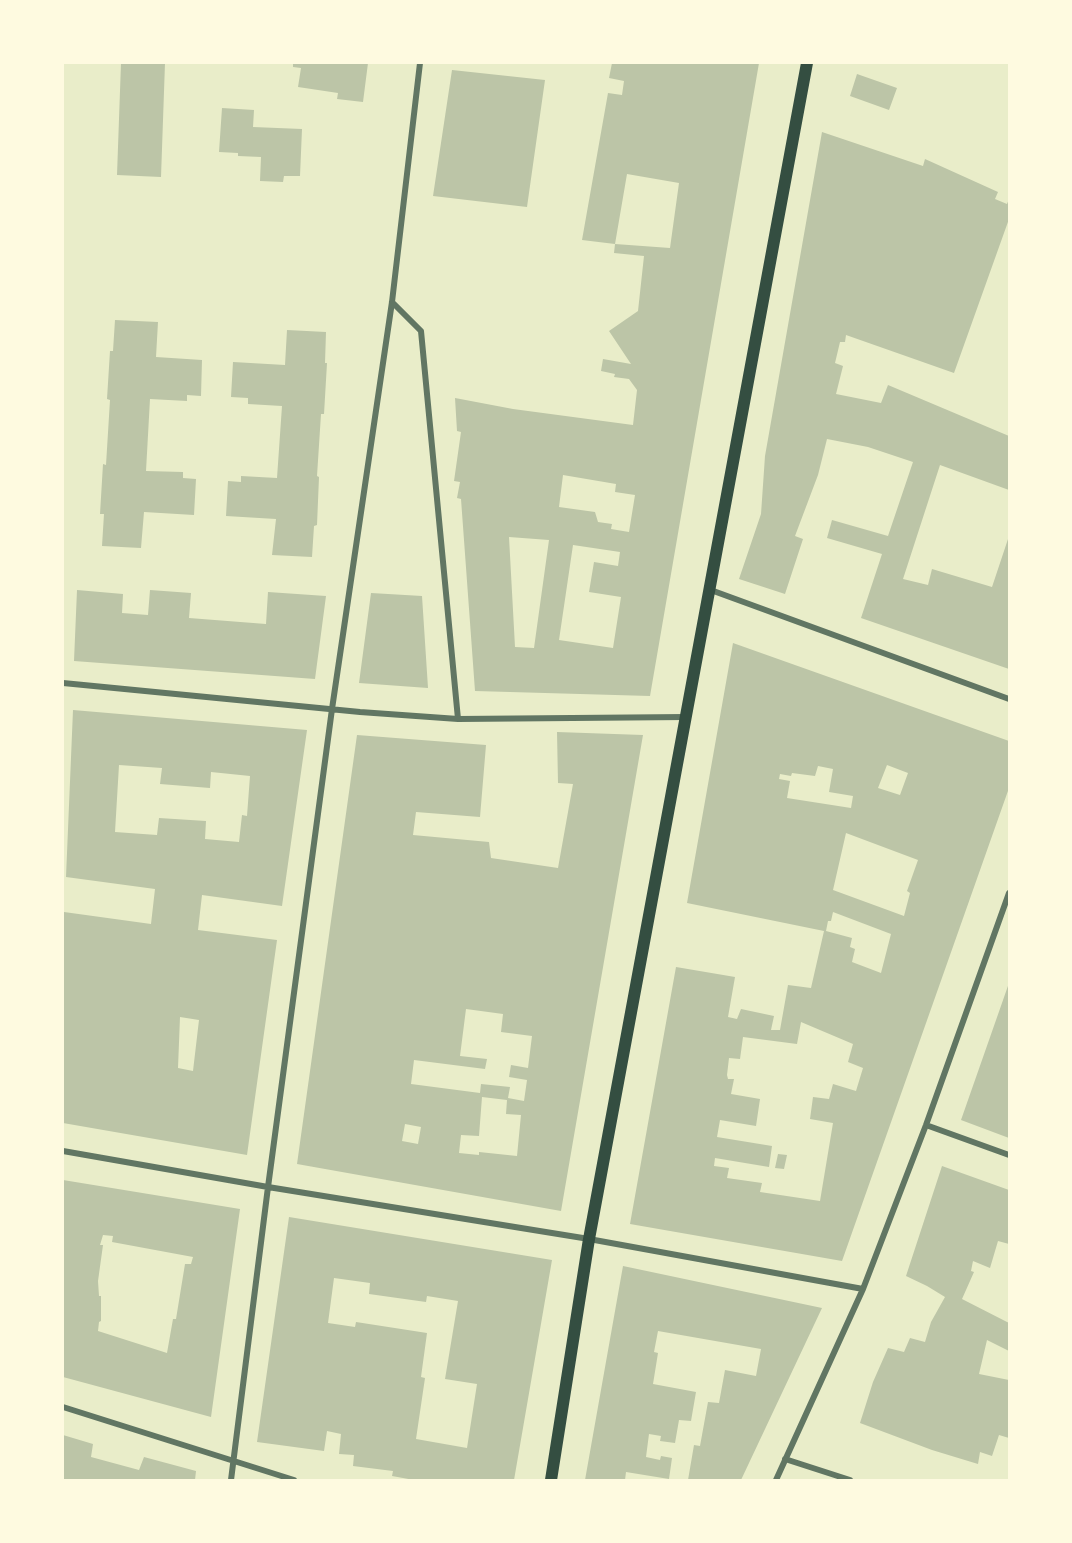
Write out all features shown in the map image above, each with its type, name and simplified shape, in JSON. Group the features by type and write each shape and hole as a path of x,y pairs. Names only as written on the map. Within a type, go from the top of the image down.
{"main road":[{"path":"551,1480 589,1239 807,63"}],"street":[{"path":"231,1480 332,709 392,302 420,63"},
{"path":"392,302 421,331 458,719"},
{"path":"708,589 1009,699"},
{"path":"63,683 458,719 686,717"},
{"path":"776,1480 864,1289 926,1125 1009,893"},
{"path":"926,1125 1009,1155"},
{"path":"63,1151 589,1239 864,1289"},
{"path":"63,1407 294,1480"},
{"path":"785,1459 850,1480"}],"building":[{"path":"121,63 165,63 161,177 117,175"},
{"path":"293,63 368,63 363,102 337,99 338,93 298,87 301,68 293,67"},
{"path":"612,63 759,63 650,696 475,691 461,499 457,498 460,482 454,481 461,432 457,431 455,398 513,409 633,425 637,390 629,379 614,377 615,374 601,371 603,359 631,364 609,331 638,311 644,256 614,253 615,244 582,240 608,93 622,95 624,81 609,78","holes":["627,174 679,183 670,248 615,244","563,475 616,484 615,492 635,495 629,532 611,529 612,524 598,522 595,512 559,507","509,537 549,540 534,648 515,647","573,545 620,552 618,566 594,562 589,592 621,597 613,648 559,640"]},
{"path":"452,70 545,80 527,207 433,196"},
{"path":"857,74 897,88 889,110 850,96"},
{"path":"222,108 254,110 253,127 302,129 300,176 284,176 283,182 260,181 261,157 219,152"},
{"path":"822,132 923,166 925,159 998,192 995,199 1007,204 1009,199 1009,219 954,373 846,335 845,342 840,342 835,363 843,366 836,394 881,403 888,385 1009,436 1009,490 940,465 903,579 928,585 932,569 992,587 1009,536 1009,669 861,618 882,554 827,538 832,520 888,536 913,462 868,447 827,439 818,475 795,536 803,539 785,594 739,579 761,514 765,456"},
{"path":"115,320 158,322 156,357 202,360 201,396 187,395 187,401 150,399 146,471 183,472 183,478 196,479 194,515 144,512 141,548 102,546 104,514 100,514 110,400 107,399 110,351 113,351"},
{"path":"287,330 326,332 324,414 321,414 317,525 314,526 312,557 272,555 276,519 226,516 228,481 241,482 241,476 277,478 282,406 248,404 248,398 231,397 233,362 285,365"},
{"path":"77,590 123,594 122,613 148,615 150,590 191,593 189,618 266,624 268,592 326,596 315,679 74,661"},
{"path":"371,593 422,596 428,688 359,683"},
{"path":"733,643 1009,741 1009,788 842,1261 630,1224 676,967 735,977 728,1017 737,1019 741,1009 774,1016 771,1030 780,1030 788,985 811,988 824,931 687,903","holes":["887,765 908,773 900,795 878,788","818,766 833,769 829,792 853,796 851,808 787,798 790,781 779,779 780,774 815,776","846,833 918,860 907,891 910,893 904,916 833,890","833,912 891,934 881,973 852,962 855,949 850,947 852,938 826,931 828,921 831,921","801,1022 853,1044 848,1062 863,1068 856,1091 833,1084 829,1099 813,1097 810,1119 833,1123 820,1201 760,1192 762,1183 727,1178 729,1168 714,1166 715,1158 769,1167 772,1146 717,1137 720,1120 756,1126 760,1099 731,1094 734,1079 728,1079 727,1075 729,1058 740,1059 743,1037 797,1044"]},
{"path":"73,710 307,730 282,906 202,895 198,930 277,940 247,1155 63,1123 64,912 151,924 155,889 66,877","holes":["119,765 162,768 160,784 210,788 211,772 250,776 247,816 242,815 239,842 205,839 206,821 159,818 157,835 115,832","180,1017 199,1020 193,1071 178,1068"]},
{"path":"557,732 643,735 561,1211 297,1164 357,735 486,745 480,817 416,812 413,835 489,842 491,858 558,868 573,784 558,783","holes":["466,1009 503,1014 501,1032 532,1036 528,1068 511,1065 509,1077 527,1080 524,1101 508,1098 510,1087 481,1084 480,1093 411,1084 414,1060 485,1069 487,1059 460,1056","482,1097 507,1100 506,1114 521,1115 517,1156 479,1152 479,1155 459,1153 461,1135 479,1136","405,1124 421,1127 418,1144 402,1141"]},
{"path":"1009,983 1009,1138 961,1120"},
{"path":"778,1154 787,1155 784,1169 775,1168"},
{"path":"942,1166 1009,1190 1009,1244 998,1241 990,1268 973,1261 971,1271 974,1272 962,1299 1009,1323 1009,1351 987,1340 979,1374 1009,1380 1009,1438 999,1435 992,1456 980,1452 978,1464 932,1450 860,1423 873,1382 888,1348 904,1352 910,1338 925,1342 931,1322 945,1297 906,1276"},
{"path":"63,1180 240,1209 211,1417 63,1377","holes":["103,1235 113,1236 112,1242 193,1257 191,1264 185,1264 176,1319 173,1319 167,1353 98,1331 101,1321 101,1296 99,1296 98,1281 103,1245 100,1245"]},
{"path":"289,1217 552,1260 514,1480 414,1480 392,1476 393,1471 353,1466 354,1455 339,1454 341,1434 327,1431 324,1451 257,1442","holes":["334,1278 370,1283 369,1294 426,1302 427,1296 458,1301 445,1379 477,1384 467,1448 416,1439 425,1378 421,1377 427,1333 356,1322 355,1327 328,1323"]},
{"path":"623,1266 822,1308 741,1480 688,1480 694,1445 700,1446 708,1402 719,1403 725,1370 756,1376 761,1349 658,1331 654,1352 658,1353 653,1384 696,1392 691,1421 679,1420 675,1443 660,1441 661,1436 649,1434 646,1457 660,1460 661,1456 672,1458 669,1479 626,1472 625,1480 585,1480"},
{"path":"63,1435 93,1444 91,1457 139,1470 144,1457 196,1471 195,1480 63,1480"}]}
